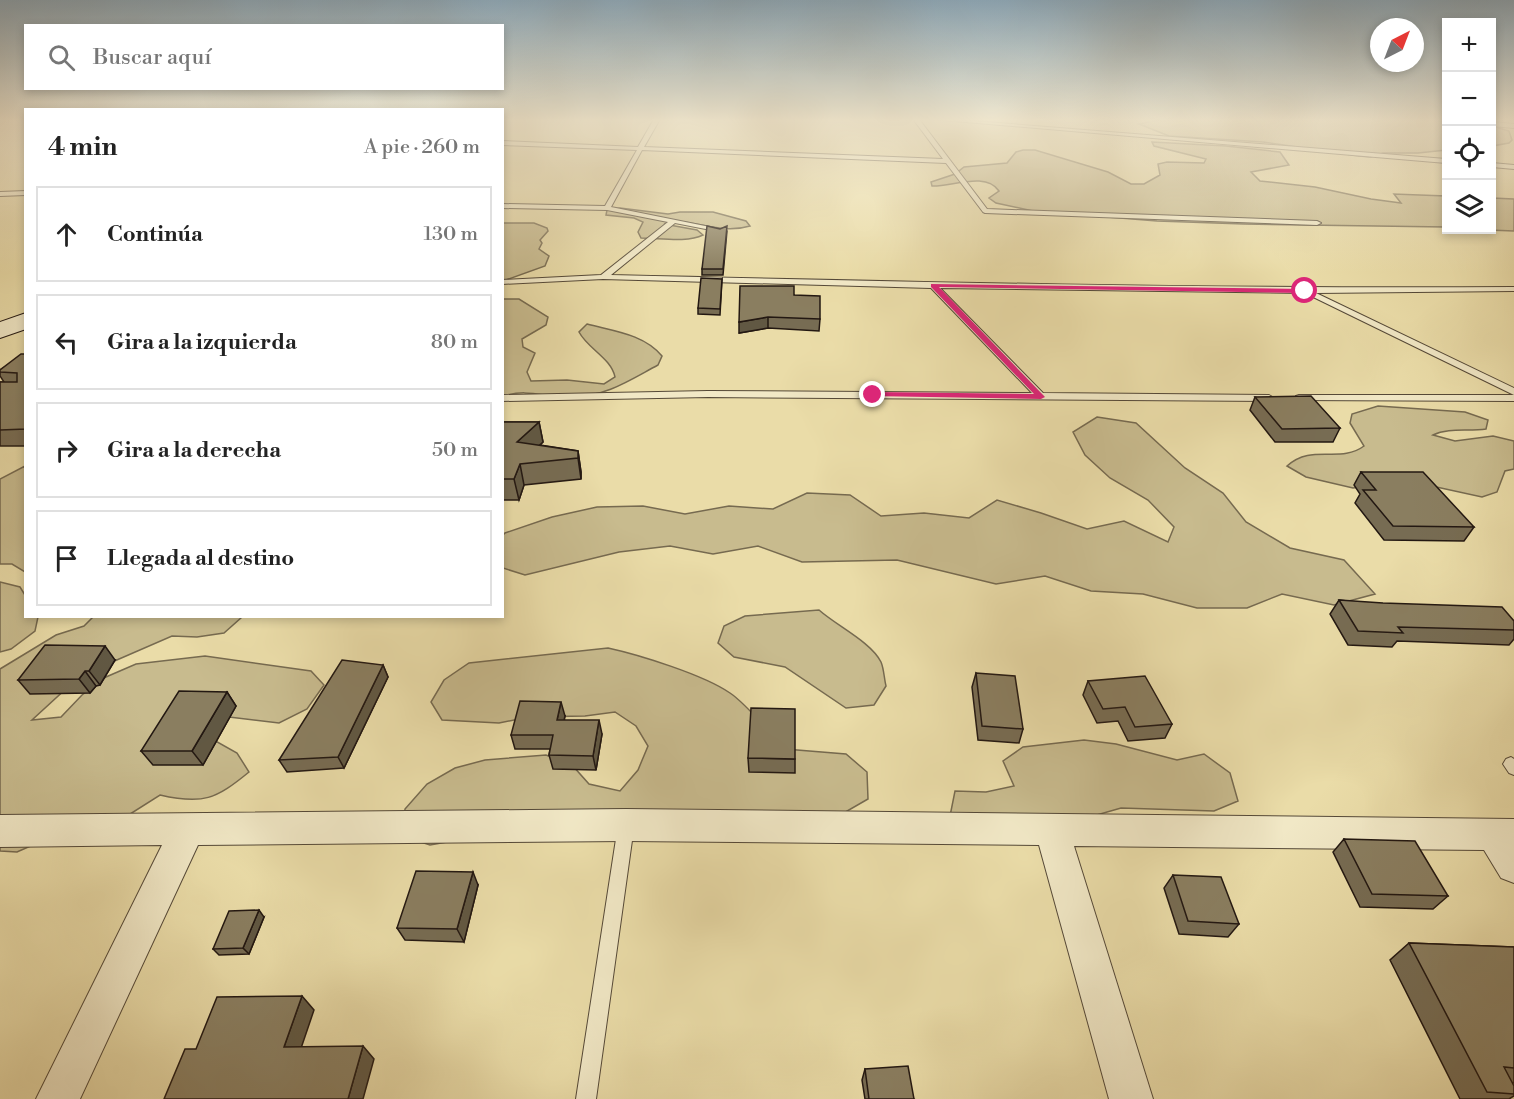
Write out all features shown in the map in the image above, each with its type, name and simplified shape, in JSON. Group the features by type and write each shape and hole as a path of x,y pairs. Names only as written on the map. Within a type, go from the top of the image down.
{"main road":[{"path":"0,331 24,321"}],"street":[{"path":"0,831 626,825 1503,835 1514,866"},
{"path":"1052,830 1131,1099"},
{"path":"58,1099 187,831"}],"lane":[{"path":"607,208 629,170"},
{"path":"955,170 985,211 1317,223"},
{"path":"0,194 24,194"},
{"path":"504,206 607,208 721,230"},
{"path":"603,277 674,221"},
{"path":"504,282 603,277 1305,291 1514,289"},
{"path":"933,285 1041,397"},
{"path":"1305,291 1514,392"},
{"path":"504,398 708,394 1278,398"},
{"path":"1290,398 1514,398"},
{"path":"586,1099 626,825"}],"shaded area":[{"path":"960,170 1102,170 1131,184 1144,184 1160,175 1159,170 1260,170 1251,172 1260,181 1315,187 1371,199 1401,203 1394,194 1442,196 1442,227 1157,221 1033,211 996,203 989,198 999,191 986,182 968,181 932,186 931,182"},
{"path":"1496,198 1514,199 1514,231 1496,230"},
{"path":"620,208 668,214 713,212 746,221 750,226 727,229 674,222 664,224 697,230 703,235 681,239 641,238 638,232 643,222 634,218 606,215 607,210"},
{"path":"504,223 534,223 547,228 548,231 540,240 542,243 539,249 549,256 545,266 504,281"},
{"path":"504,299 519,299 548,317 546,325 522,339 523,347 535,353 527,372 531,381 567,380 604,384 615,377 609,364 579,332 587,324 637,338 662,356 658,365 617,387 596,394 563,397 529,393 504,396"},
{"path":"1378,406 1465,412 1488,420 1486,429 1452,430 1433,435 1455,441 1493,436 1514,441 1514,469 1505,471 1497,492 1482,497 1409,481 1353,488 1306,477 1287,466 1306,456 1345,453 1364,446 1350,423 1352,414"},
{"path":"1097,417 1136,423 1185,468 1223,493 1246,522 1290,548 1344,560 1375,594 1334,605 1282,594 1247,608 1197,608 1143,594 1091,591 1045,576 996,584 897,560 802,562 758,546 713,554 670,546 619,552 525,575 504,568 504,534 552,517 597,507 643,506 685,514 729,506 773,509 807,493 850,495 881,516 924,513 969,518 997,500 1087,529 1124,521 1168,542 1174,527 1148,500 1110,478 1085,455 1073,432"},
{"path":"24,467 24,571 12,564 0,564 0,479"},
{"path":"0,582 20,587 24,593 24,618 38,618 35,631 11,649 0,652"},
{"path":"819,610 862,641 881,662 886,686 874,705 846,708 785,667 734,657 718,643 724,626 745,616"},
{"path":"92,618 241,618 224,633 197,637 172,636 80,676 32,720 61,717 82,695 106,677 136,664 205,656 311,671 324,685 307,709 279,723 229,717 196,730 237,753 249,772 218,794 198,799 160,795 127,816 58,834 17,852 0,851 0,669 56,635 84,626"},
{"path":"608,648 671,666 719,686 744,705 785,749 846,754 867,772 868,799 842,814 464,839 430,845 402,836 405,809 427,784 455,768 485,760 546,755 572,765 589,784 620,791 638,770 648,746 636,726 615,712 585,716 529,717 499,723 442,720 431,702 444,680 469,663"},
{"path":"1084,740 1116,744 1177,760 1204,754 1230,773 1238,801 1214,811 1121,808 1041,831 950,816 955,791 986,792 1014,786 1003,761 1023,747"}],"building":[{"path":"707,226 720,229 727,226 723,269 702,269"},
{"path":"701,278 722,279 720,309 698,308"},
{"path":"740,286 794,286 794,295 820,296 820,319 768,317 739,322"},
{"path":"24,354 24,429 0,430 0,382 17,382 17,373 0,372"},
{"path":"1311,396 1340,428 1282,429 1255,397"},
{"path":"504,422 539,422 517,442 578,451 578,458 520,464 514,479 504,479"},
{"path":"1361,472 1423,472 1474,527 1393,526 1363,490 1376,490"},
{"path":"1339,600 1502,607 1514,621 1514,630 1398,627 1403,633 1358,631"},
{"path":"45,645 105,646 89,671 85,671 79,679 18,680"},
{"path":"342,660 383,665 338,757 279,760"},
{"path":"976,673 1015,676 1023,729 982,726"},
{"path":"1145,676 1172,724 1135,727 1125,707 1103,709 1088,681"},
{"path":"179,691 227,692 192,751 141,751"},
{"path":"520,701 561,702 557,720 599,720 593,756 549,755 553,735 511,735"},
{"path":"751,708 795,709 795,759 748,758"},
{"path":"1344,839 1415,841 1448,896 1372,894"},
{"path":"416,871 473,872 457,929 397,928"},
{"path":"1173,875 1221,877 1239,924 1188,921"},
{"path":"259,910 243,948 213,949 229,911"},
{"path":"1409,943 1514,947 1514,1068 1504,1067 1514,1086 1514,1094 1487,1092"},
{"path":"302,996 284,1047 363,1046 348,1099 164,1099 185,1049 196,1049 217,997"},
{"path":"908,1066 914,1099 869,1099 865,1069"}],"route":[{"path":"873,395 1041,397 933,285 1305,291"}]}
